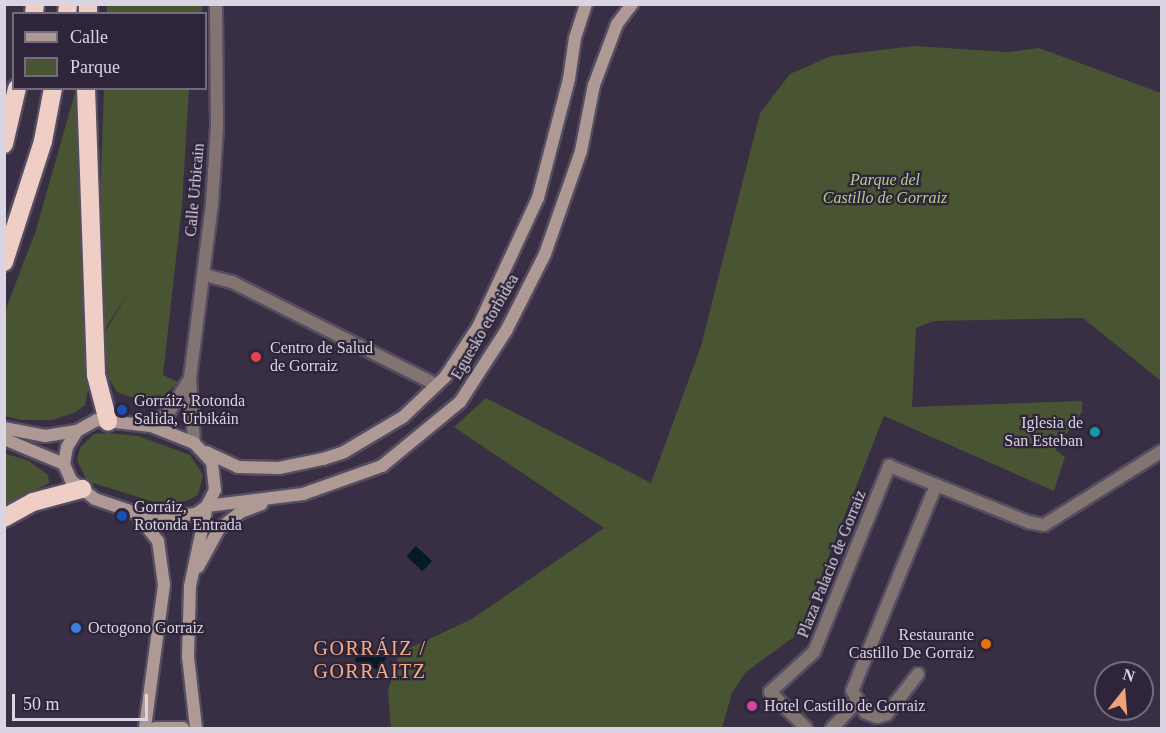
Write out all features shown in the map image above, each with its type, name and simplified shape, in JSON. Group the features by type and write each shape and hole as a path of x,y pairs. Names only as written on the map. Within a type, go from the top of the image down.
{"highway":[{"path":"4,144 17,90"},
{"path":"4,262 43,141 53,90"},
{"path":"86,90 96,375 108,421"},
{"path":"4,518 33,502 82,489"}],"street":[{"name":"Calle Urbicain","path":"194,443 190,378 204,275 217,126 216,4"},
{"name":"Eguesko etorbidea","path":"207,506 277,498 331,487 382,466 460,402 506,331 545,254 580,151 594,85 618,24 632,4"},
{"name":"Eguesko etorbidea","path":"206,452 238,467 279,468 323,459 344,452 403,417 437,385 478,327 537,198 585,6"},
{"name":"Eguesko etorbidea","path":"204,275 232,282 437,385"},
{"name":"Calle Urbicain","path":"151,426 183,396 190,378"},
{"path":"4,428 45,436 77,432 97,420 151,426 194,443 206,452 212,462 215,490 207,506 190,586 188,657 196,729"},
{"path":"77,432 67,447 64,464 71,480 94,499 136,513 183,516 207,506"},
{"path":"4,439 64,464"},
{"name":"Plaza Palacio de Gorraiz","path":"806,729 770,692 814,652 889,466 1028,522 1044,525 1161,451"},
{"path":"918,674 887,714 877,717 866,713 852,691 936,485"},
{"path":"190,586 219,530 241,512 277,498"},
{"path":"136,513 158,541 164,585 145,729"},
{"path":"832,729 857,702"},
{"path":"155,729 183,729"}],"green space":[{"path":"107,5 202,5 202,12 107,12"},
{"name":"Parque del Castillo de Gorraiz","path":"914,46 1008,52 1039,48 1161,93 1161,381 1083,318 933,321 916,328 912,407 1082,401 1082,412 1067,433 1057,435 1056,450 1065,457 1054,491 884,416 798,634 746,672 732,693 722,728 391,728 388,691 399,653 472,619 604,528 454,427 486,398 651,483 701,346 760,113 790,74 831,56"},
{"path":"76,90 89,385 85,405 74,413 52,420 21,420 5,416 4,314 36,230"},
{"path":"104,90 189,90 182,205 163,375 178,382 163,397 139,400 117,392 109,379 100,341 129,291 95,345"},
{"path":"94,434 138,436 190,455 203,475 198,495 178,505 160,504 87,481 77,460 80,448"},
{"path":"4,453 29,461 48,475 49,483 5,505"}],"water":[{"path":"416,546 432,561 423,571 406,556"},
{"path":"360,647 386,657 381,671 355,661"}],"place":[{"name":"Centro de Salud de Gorraiz","path":"256,357"},
{"name":"Gorráiz, Rotonda Salida, Urbikáin","path":"122,410"},
{"name":"Iglesia de San Esteban","path":"1095,432"},
{"name":"Gorráiz, Rotonda Entrada","path":"122,516"},
{"name":"Octogono Gorraiz","path":"76,628"},
{"name":"Restaurante Castillo De Gorraiz","path":"986,644"},
{"name":"Hotel Castillo de Gorraiz","path":"752,706"}],"district":[{"name":"GORRÁIZ / GORRAITZ","path":"370,660"}]}
